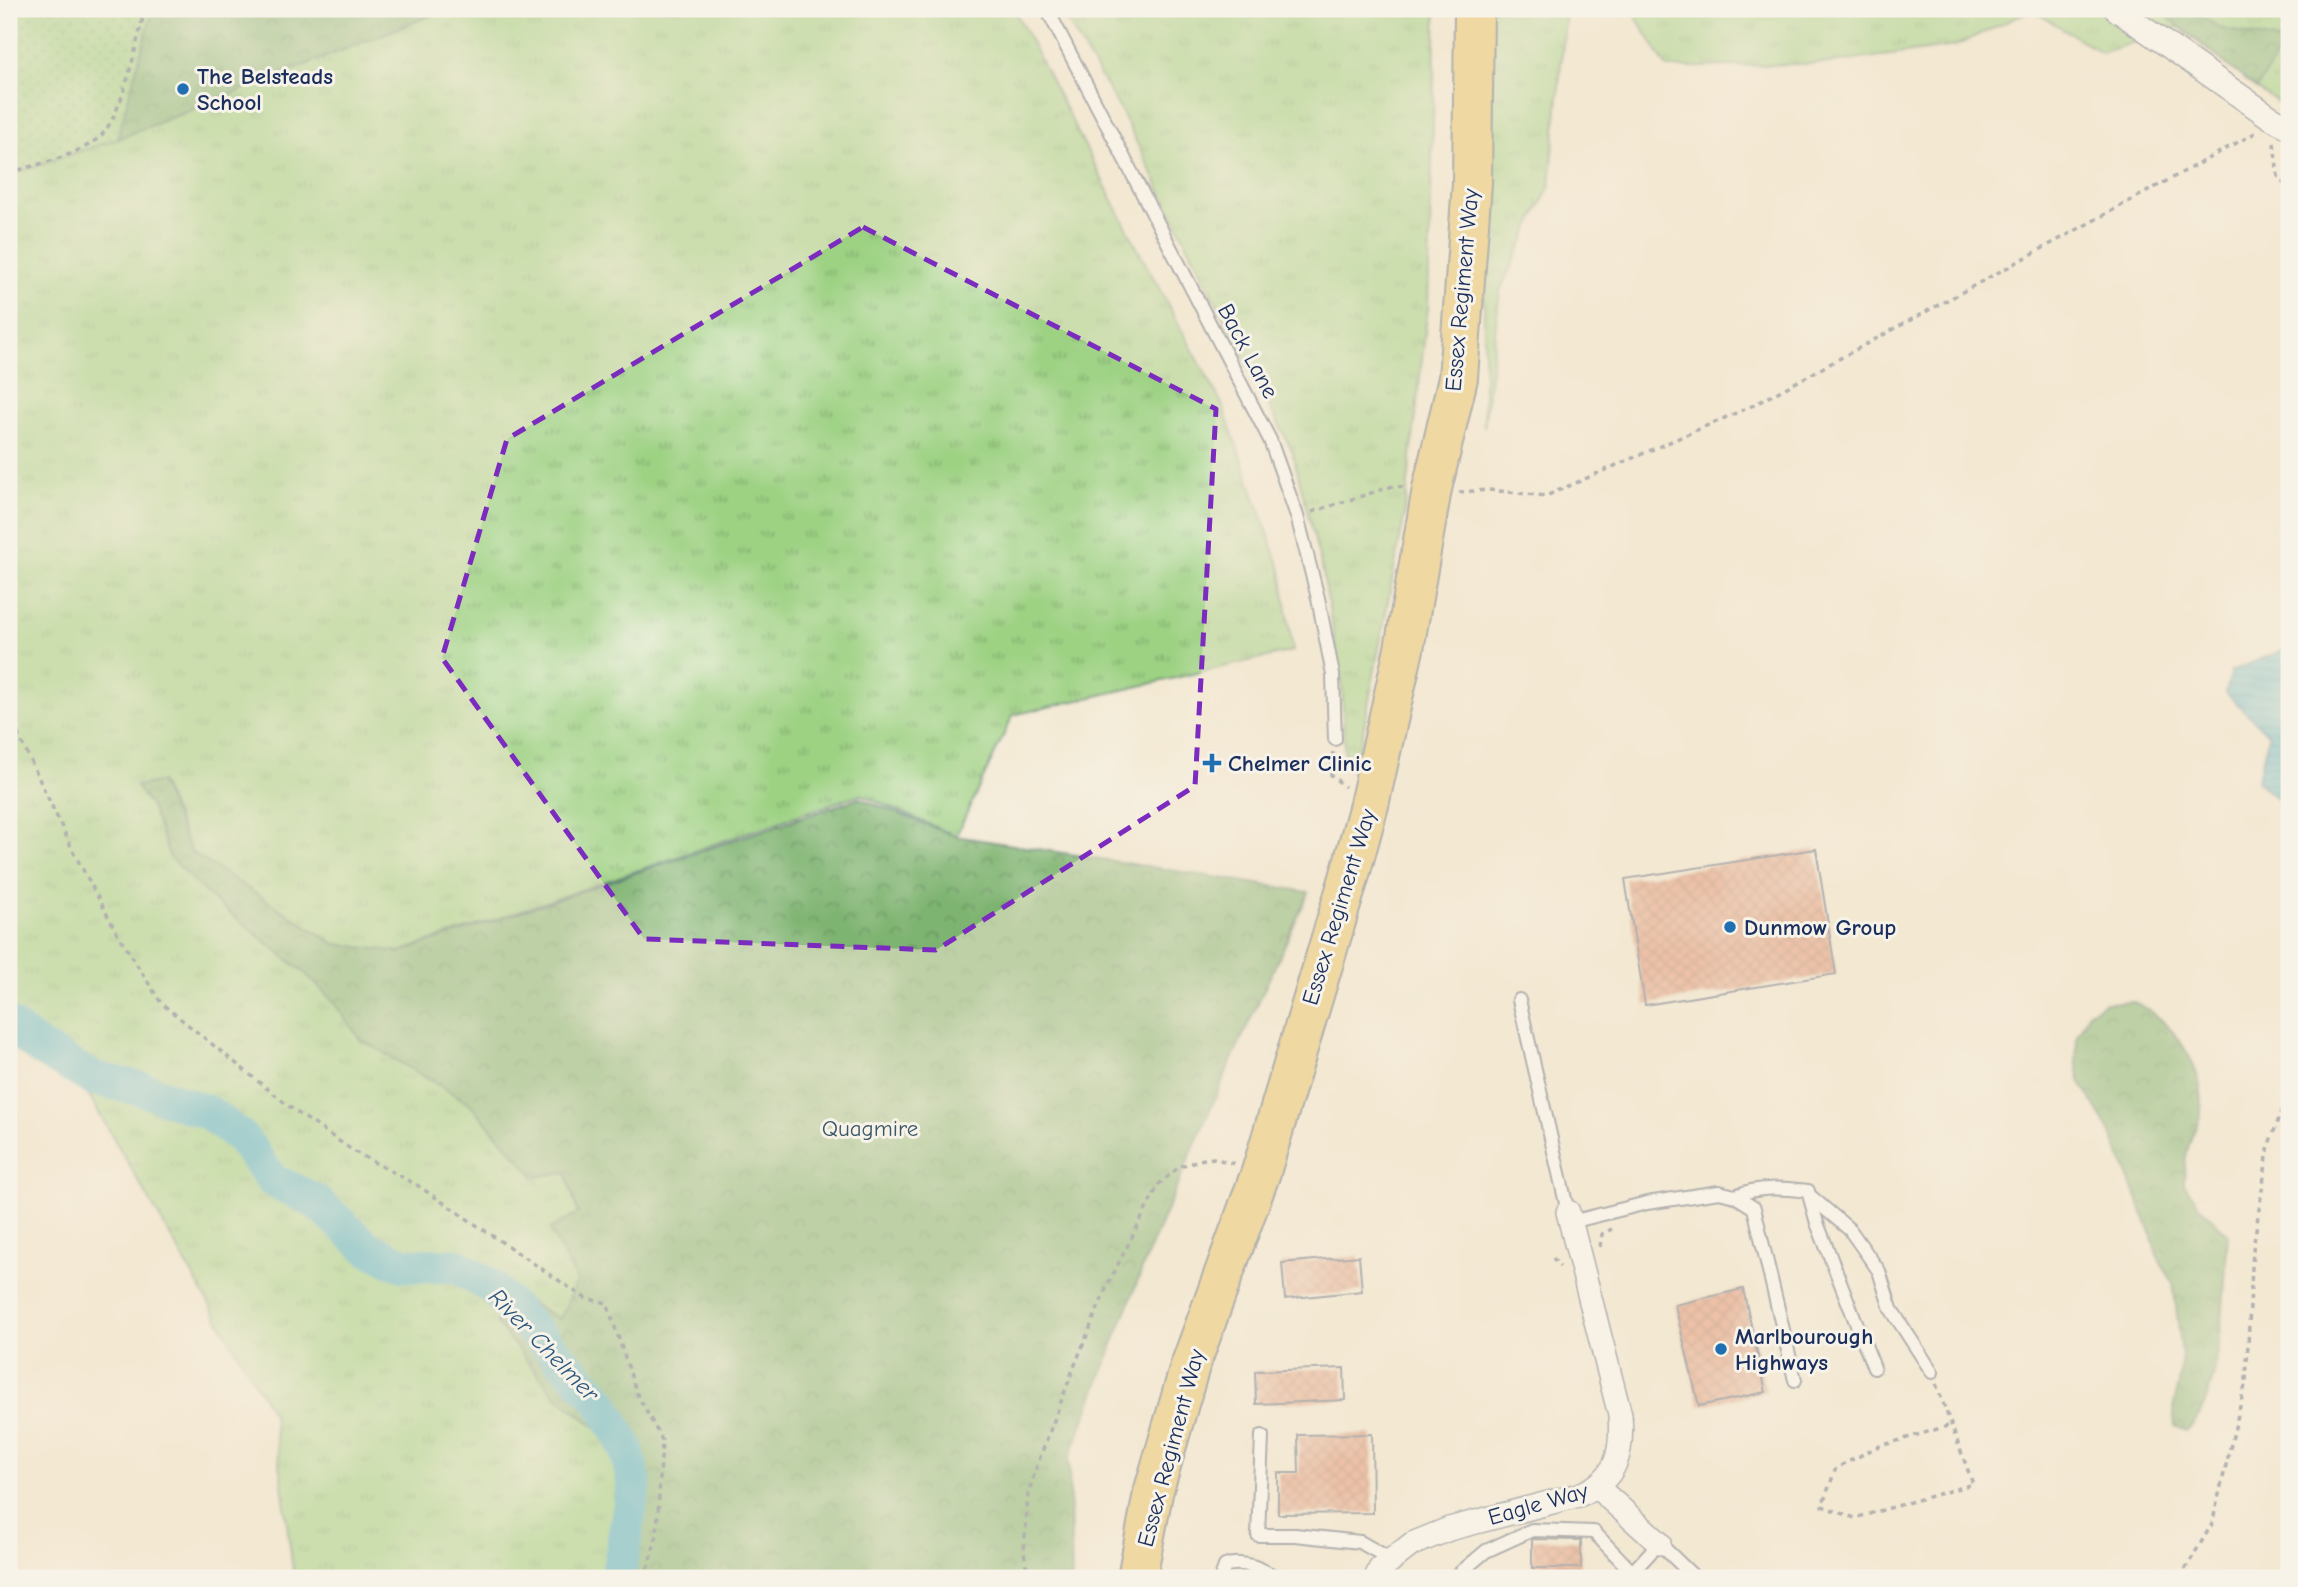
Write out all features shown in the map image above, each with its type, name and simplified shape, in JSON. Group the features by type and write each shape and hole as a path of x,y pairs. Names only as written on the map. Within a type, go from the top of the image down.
{"highway":[{"name":"Essex Regiment Way","path":"1137,1578 1153,1493 1190,1366 1261,1172 1369,805 1404,649 1432,489 1458,378 1472,183 1474,9"}],"street":[{"path":"2116,9 2280,122"},
{"name":"Eagle Way","path":"1377,1578 1380,1569 1412,1544 1449,1530 1598,1488 1615,1465 1622,1441 1620,1415 1569,1217"},
{"path":"1598,1488 1659,1543"}],"lane":[{"name":"Back Lane","path":"1046,9 1264,428 1297,516 1318,598 1333,675 1335,739"},
{"path":"1519,1000 1569,1217 1719,1192 1735,1196 1754,1208 1795,1380"},
{"path":"1735,1196 1745,1191 1782,1188 1808,1191 1809,1195 1850,1230 1879,1271 1891,1309 1932,1372"},
{"path":"1809,1195 1817,1223 1874,1368"},
{"path":"1262,1436 1258,1535 1295,1535 1360,1542 1392,1560"},
{"path":"1454,1578 1486,1551 1532,1530 1594,1532 1630,1575 1659,1543 1692,1574"},
{"path":"1222,1574 1225,1566 1231,1563 1262,1568 1277,1578"}],"path":[{"path":"9,173 72,153 98,139 114,118 145,9"},
{"path":"1297,516 1393,486 1546,496 1754,405 2280,122 2278,176 2289,190"},
{"path":"9,716 117,933 162,1003 295,1111 355,1152 417,1185 585,1298 607,1303 637,1394 662,1440 657,1535 645,1578"},
{"path":"1335,739 1331,775 1369,805"},
{"path":"2180,1578 2212,1524 2246,1381 2255,1236 2269,1144 2289,1093"},
{"path":"1028,1578 1024,1552 1028,1494 1036,1468 1085,1336 1108,1284 1160,1184 1179,1167 1213,1158 1261,1172"},
{"path":"1552,1258 1563,1270"},
{"path":"1932,1372 1951,1424 1973,1485 1855,1518 1822,1506 1836,1468 1877,1447 1951,1424"}],"highlighted area":[{"path":"863,227 1216,409 1195,786 936,950 644,939 442,658 507,439"}],"green space":[{"path":"9,9 153,9 117,139 9,175"},
{"name":"The Belsteads School","path":"153,9 447,9 117,139"},
{"path":"447,9 1014,9 1142,257 1221,402 1281,570 1293,651 1013,715 956,836 860,794 400,952 335,944 191,852 161,782 136,786 151,807 170,857 210,897 306,974 332,1000 360,1039 469,1103 535,1177 566,1172 578,1213 577,1281 560,1320 527,1301 556,1396 597,1428 629,1488 612,1578 294,1578 273,1414 88,1094 9,1035 9,175 117,139"},
{"path":"1060,9 1436,9 1428,306 1404,518 1356,768 1345,766 1342,683 1323,573 1292,450 1121,111"},
{"path":"1484,9 1566,9 1550,185 1500,290 1484,427"},
{"path":"1631,9 2289,9 2289,109 2257,89 2179,27 2102,53 2032,10 1955,46 1832,63 1667,68"},
{"path":"2158,9 2190,9 2220,28 2282,42 2281,48 2257,89"},
{"name":"Quagmire","path":"160,782 191,852 335,944 400,952 859,798 956,836 1309,892 1228,1068 1150,1249 1069,1459 1072,1578 612,1578 629,1488 597,1428 556,1396 496,1323 527,1301 560,1319 577,1281 550,1229 578,1213 566,1172 535,1177 469,1103 360,1039 332,1000 306,974 210,897 170,857 151,807 136,786"},
{"path":"2134,1002 2148,1009 2173,1032 2192,1062 2201,1095 2201,1111 2187,1152 2184,1184 2199,1205 2228,1234 2223,1309 2215,1368 2199,1416 2186,1431 2175,1426 2173,1407 2182,1354 2173,1283 2157,1255 2150,1230 2110,1131 2080,1081 2076,1059 2077,1036 2089,1012 2104,1003"}],"water":[{"path":"2289,648 2289,799 2277,799 2257,781 2269,735 2226,693 2231,671"}],"building":[{"name":"Dunmow Group","path":"1816,849 1836,974 1645,1005 1625,879"},
{"path":"1359,1256 1362,1291 1285,1299 1282,1263"},
{"name":"Marlbourough Highways","path":"1743,1289 1766,1392 1699,1406 1675,1305"},
{"path":"1344,1368 1345,1400 1256,1404 1255,1371"},
{"path":"1372,1434 1373,1513 1278,1514 1278,1473 1299,1473 1298,1435"},
{"path":"1532,1539 1581,1540 1581,1568 1532,1568"}],"waterway":[{"name":"River Chelmer","path":"9,1025 40,1048 92,1078 142,1089 209,1113 242,1138 272,1180 315,1201 369,1249 404,1265 457,1266 493,1288 600,1400 626,1447 634,1483 618,1578"}],"place":[{"name":"The Belsteads School","path":"183,89"},
{"name":"Chelmer Clinic","path":"1212,763"},
{"name":"Dunmow Group","path":"1730,927"},
{"name":"Marlbourough Highways","path":"1721,1349"}]}
